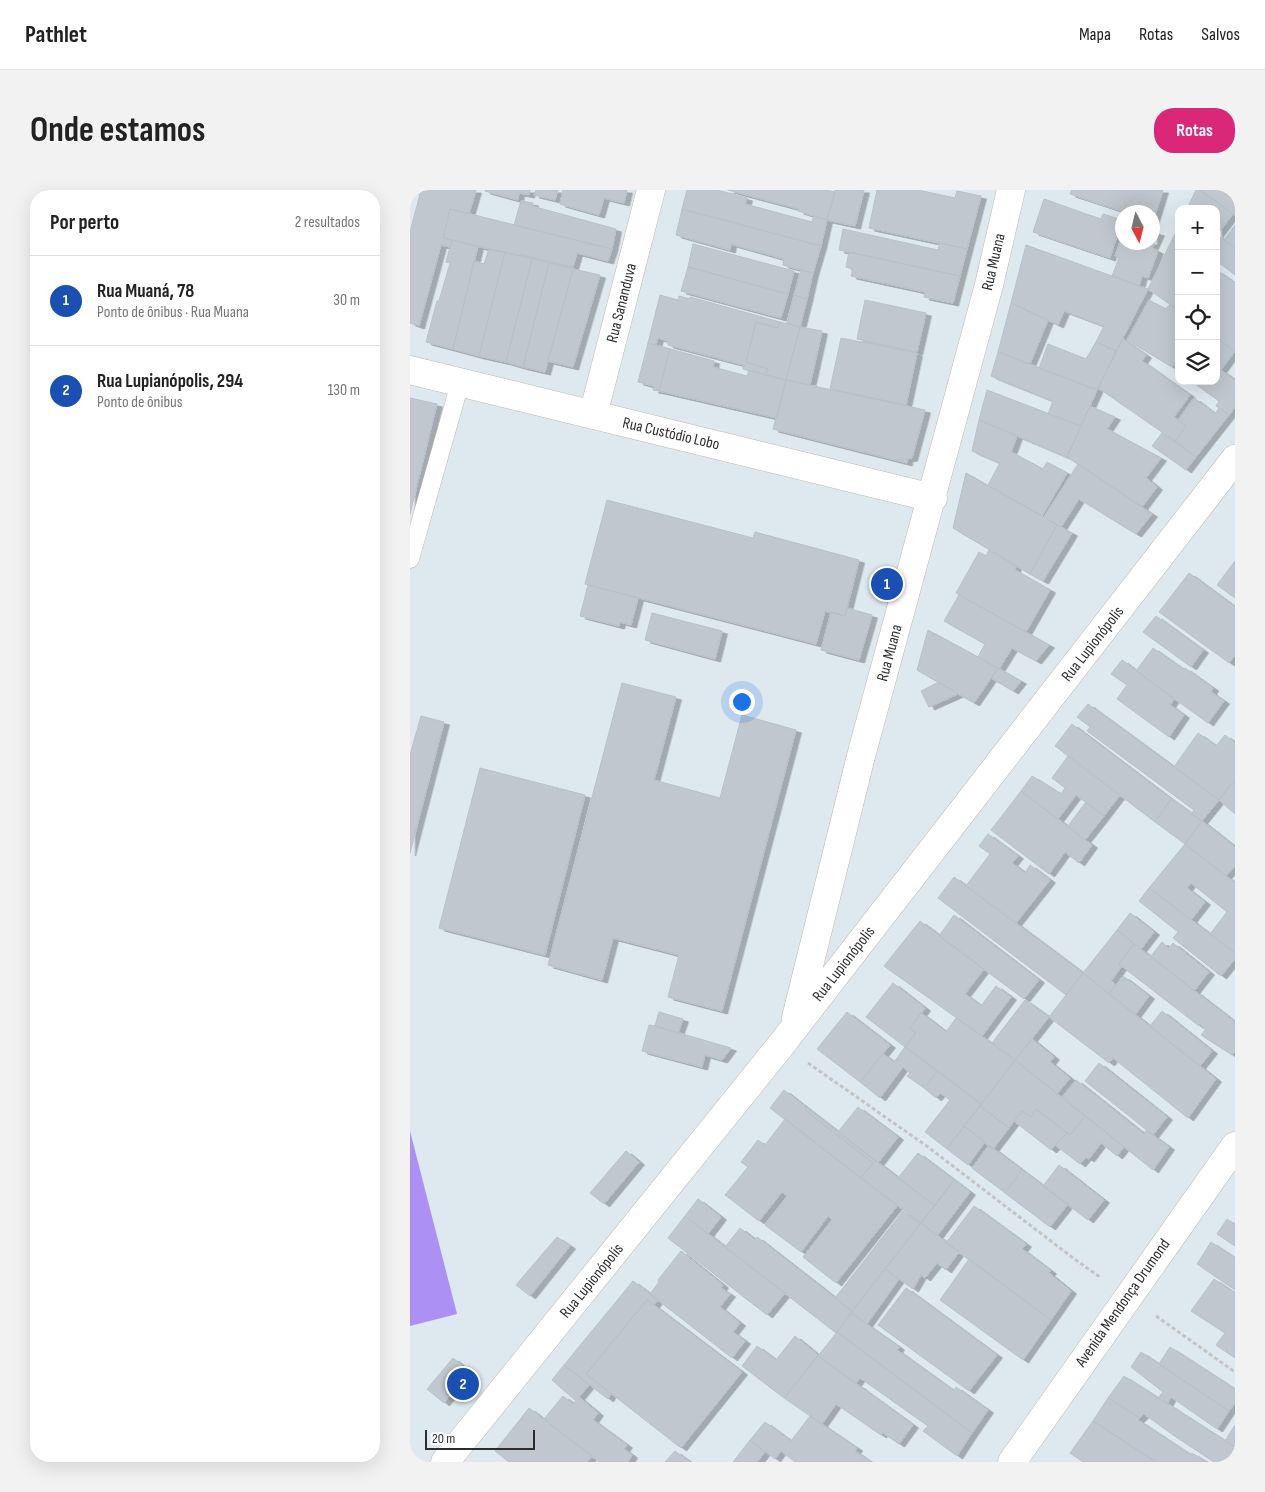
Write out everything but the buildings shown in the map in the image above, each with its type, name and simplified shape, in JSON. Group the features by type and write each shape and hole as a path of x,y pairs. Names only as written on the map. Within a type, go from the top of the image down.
{"street":[{"name":"Rua Sananduva","path":"593,416 651,190"},
{"name":"Rua Muana","path":"787,1037 861,756 933,498 989,285 1011,190"},
{"name":"Rua Custódio Lobo","path":"410,370 933,498"},
{"name":"Rua Lupionópolis","path":"445,1462 787,1037 1235,459"},
{"name":"Avenida Mendonça Drumond","path":"1012,1462 1235,1146"}],"lane":[{"path":"410,559 460,382"}],"path":[{"path":"787,1037 1072,1258 1235,1372"}],"shaded area":[{"path":"410,1131 457,1314 410,1326"}],"place":[{"name":"Rua Muaná, 78","path":"887,584"},
{"name":"Rua Lupianópolis, 294","path":"463,1384"}]}
